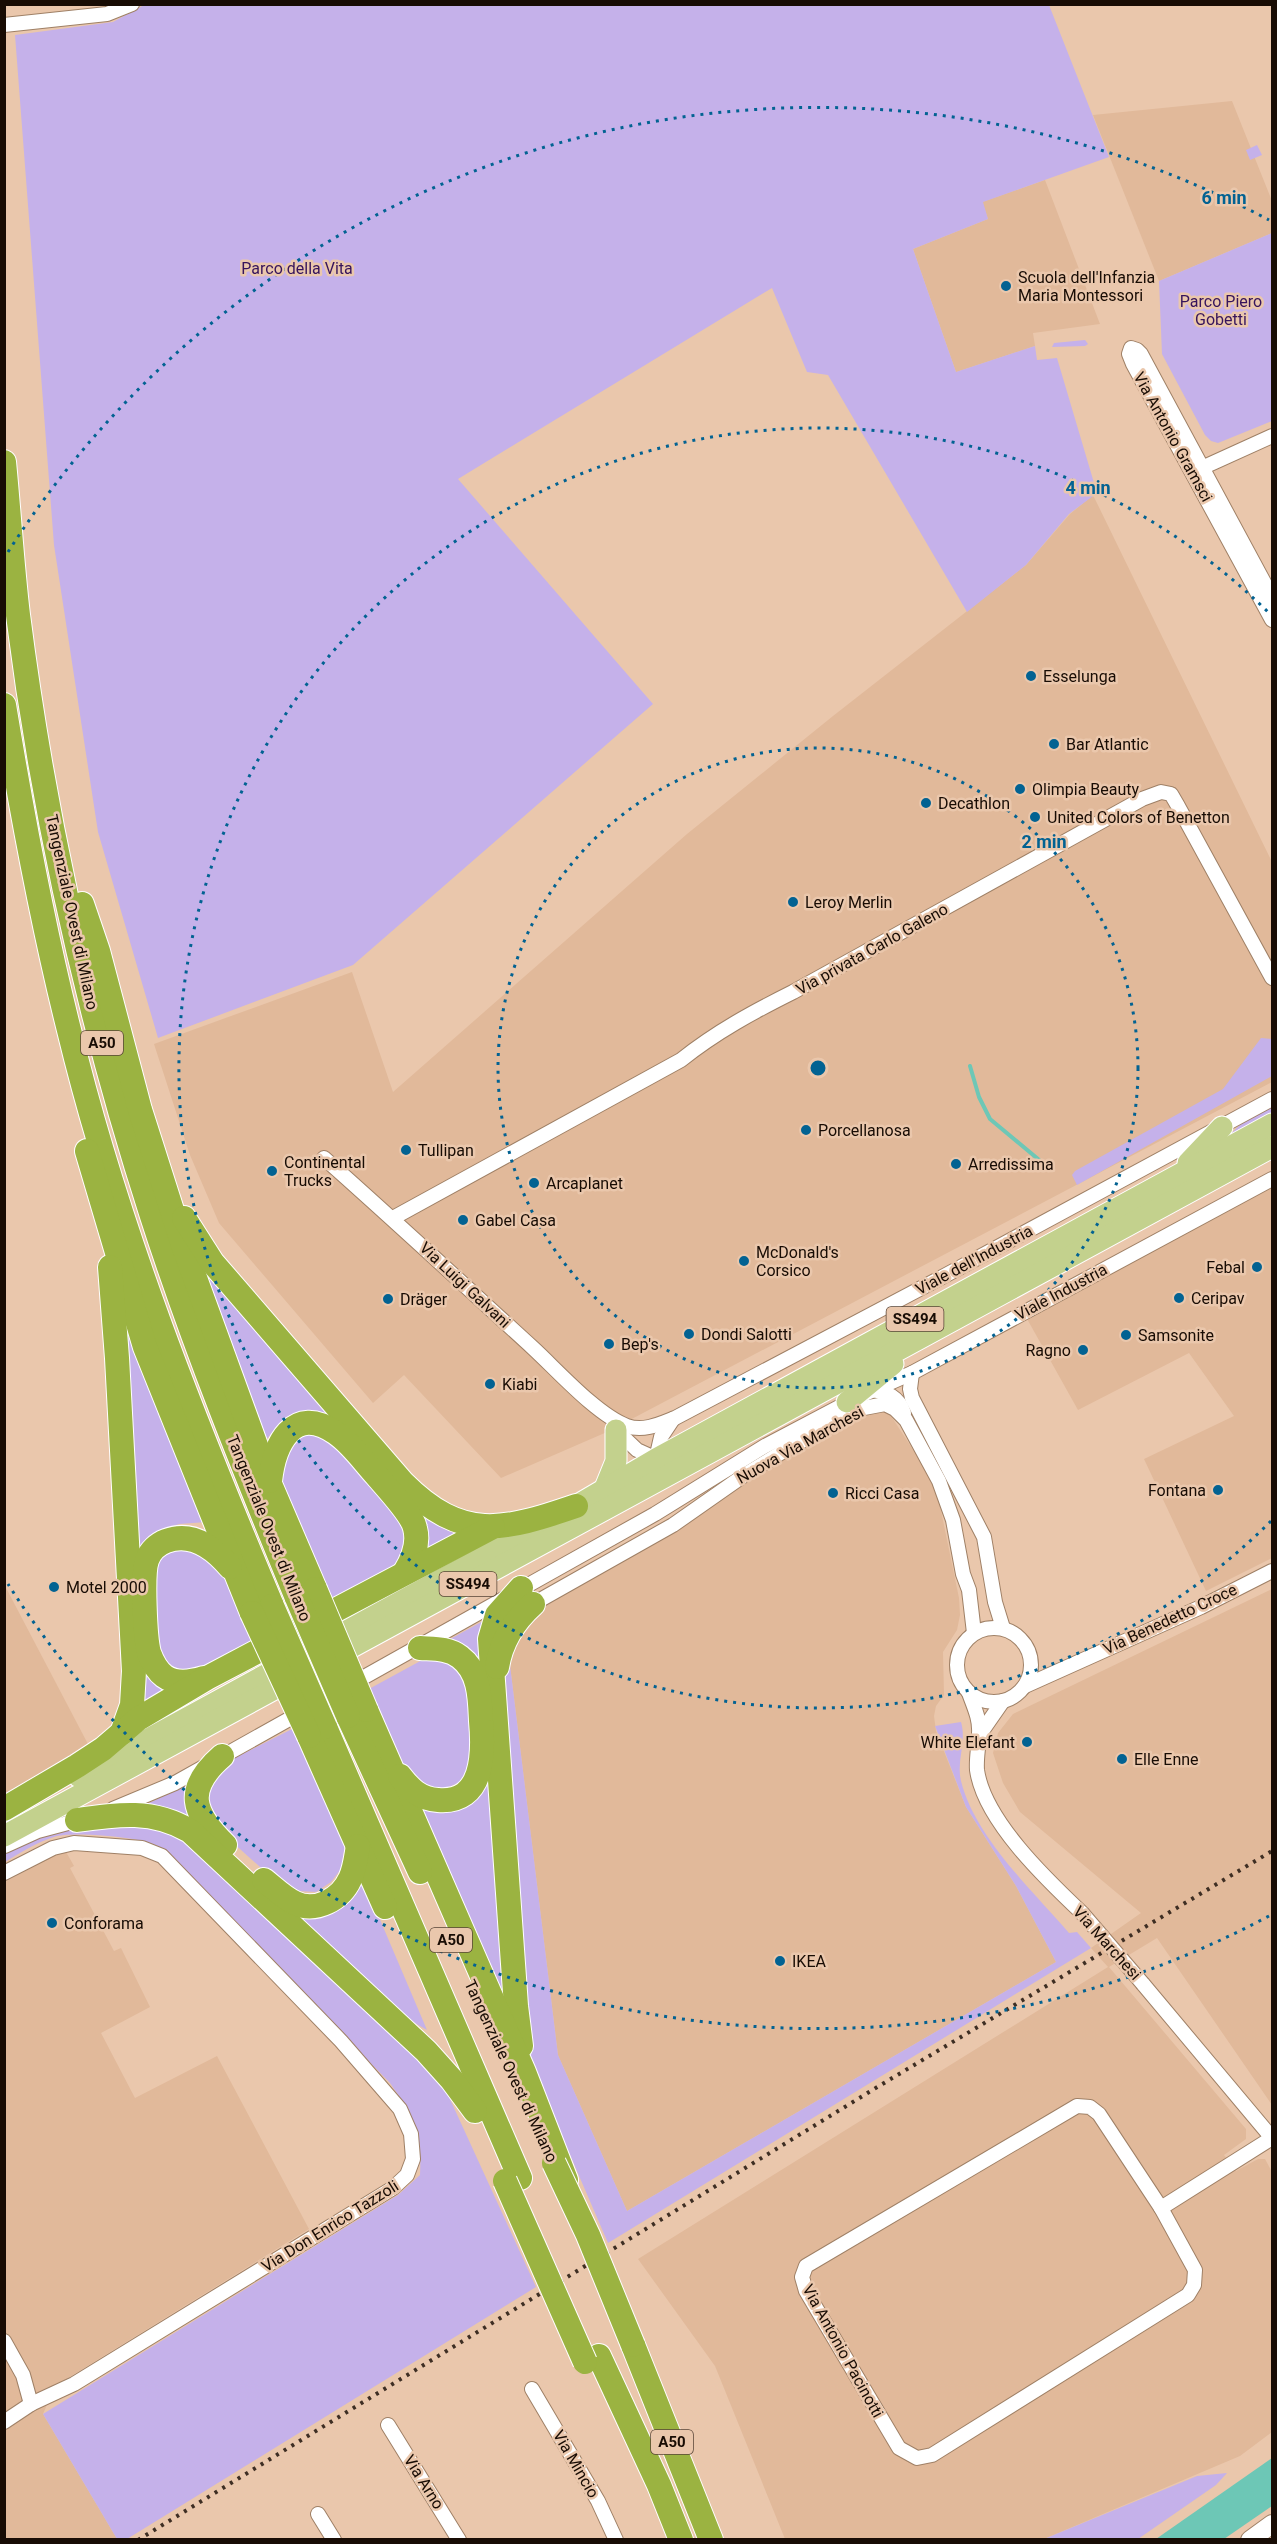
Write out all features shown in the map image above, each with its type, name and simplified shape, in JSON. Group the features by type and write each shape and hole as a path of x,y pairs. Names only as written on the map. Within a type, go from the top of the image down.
{"highway":[{"name":"Tangenziale Ovest di Milano","path":"4,462 18,615 58,857 103,1047 155,1225 215,1398 306,1593 588,2235 711,2540"},
{"name":"Tangenziale Ovest di Milano","path":"4,705 20,804 69,1031 99,1138 156,1315 215,1471 257,1606"},
{"path":"58,857 81,902 98,951 140,1110 183,1245 270,1484 306,1593"},
{"path":"69,1031 70,1069 78,1116 105,1217 145,1347 257,1606 317,1731 358,1846 475,2111 512,2180 592,2359 621,2433 659,2485 681,2540"},
{"path":"140,1110 184,1219 212,1262 411,1491 432,1509 451,1519 471,1525 495,1526 576,1506"},
{"path":"105,1217 117,1358 134,1671 132,1705 122,1732"},
{"path":"270,1484 276,1450 290,1430 311,1424 333,1431 382,1482 414,1523 416,1534 414,1551 405,1572"},
{"path":"4,1809 77,1766 154,1709 207,1678 495,1526"},
{"path":"207,1678 186,1682 176,1681 163,1675 153,1663 147,1637 145,1572 148,1557 158,1545 168,1540 183,1538 200,1542 210,1547 232,1569 257,1606"},
{"path":"524,2073 516,2006 490,1645 491,1628 501,1609 527,1596"},
{"path":"357,1713 410,1788 430,1799 455,1799 472,1787 478,1774 483,1742 479,1695 473,1673 466,1663 454,1653 420,1648"},
{"name":"Tangenziale Ovest di Milano","path":"317,1731 512,2180"},
{"path":"222,1756 199,1781 196,1795 201,1815 210,1830 291,1901 304,1906 315,1906 324,1904 340,1893 351,1876 358,1846"},
{"path":"390,1762 524,2073 556,2162"},
{"path":"75,1832 113,1815 144,1815 170,1821 190,1831 430,2055 475,2111"}],"main road":[{"name":"SS494","path":"4,1817 1272,1124"},
{"path":"1174,1178 1222,1126"},
{"name":"SS494","path":"4,1836 1272,1147"},
{"path":"847,1402 931,1333"},
{"path":"605,1488 616,1461 611,1422"},
{"path":"1250,2540 1272,2524"}],"street":[{"path":"7,24 107,14 132,4"},
{"name":"Via Antonio Gramsci","path":"1272,597 1197,470 1133,364 1129,354 1131,348 1141,354 1197,470 1272,620"},
{"path":"1197,470 1272,436"},
{"name":"Via privata Carlo Galeno","path":"393,1218 681,1060 706,1040 755,1011 1142,799 1161,792 1171,794 1272,978"},
{"name":"Viale dell'Industria","path":"675,1418 946,1275 1272,1098"},
{"name":"Via Luigi Galvani","path":"324,1158 393,1218 611,1422 637,1450 656,1459"},
{"name":"Viale Industria","path":"527,1596 765,1446 847,1402 912,1373 1272,1179"},
{"path":"912,1373 910,1389 912,1398 984,1537 994,1602 1004,1628"},
{"path":"872,1390 889,1394 895,1398 906,1420"},
{"name":"Nuova Via Marchesi","path":"527,1596 673,1525 780,1453 864,1408 885,1404 906,1420 939,1481 953,1521 972,1603 974,1633"},
{"path":"675,1418 661,1437 656,1459 690,1464"},
{"name":"Via Luigi Galvani","path":"611,1422 634,1428 649,1427 675,1418"},
{"name":"Via Benedetto Croce","path":"1025,1686 1272,1571"},
{"path":"4,1873 53,1848 75,1832 156,1792 420,1648 527,1596"},
{"path":"993,1627 1004,1628 1022,1639 1031,1659 1029,1677 1019,1693 1003,1701 980,1734 979,1720 969,1694 959,1679 956,1662 961,1645 974,1633 993,1627"},
{"path":"1031,1659 1050,1668 1067,1667"},
{"path":"969,1694 980,1700 1003,1701"},
{"name":"Via Marchesi","path":"980,1734 977,1770 982,1788 1008,1833 1028,1859 1082,1913 1272,2138"},
{"path":"4,1846 38,1831 75,1832"},
{"name":"Via Don Enrico Tazzoli","path":"4,2422 31,2404 74,2384 393,2188 407,2175 413,2158 410,2128 392,2099 341,2041 164,1858 142,1848 75,1832"},
{"name":"Via Antonio Pacinotti","path":"1077,2106 1090,2107 1099,2114 1161,2208 1195,2270 1194,2285 1188,2295 932,2455 917,2457 899,2448 806,2291 802,2277 806,2266 1077,2106"},
{"path":"1161,2208 1272,2138"},
{"path":"4,2341 23,2375 31,2404"},
{"name":"Via Mincio","path":"532,2389 598,2501 616,2540"},
{"name":"Via Arno","path":"388,2425 459,2540"},
{"path":"318,2514 334,2540"}],"shaded area":[{"path":"1232,101 1272,201 1272,233 1159,281 1093,115"},
{"name":"Scuola dell'Infanzia Maria Montessori","path":"1045,180 1100,324 1033,333 1035,346 956,372 913,249 988,219 982,202"},
{"path":"1093,495 1272,862 1272,1082 607,1432 501,1478 404,1375 373,1403 219,1223 190,1155 154,1044 352,972 393,1092 687,834 1026,565 1070,514"},
{"path":"1272,1187 1272,1558 1206,1591 1144,1459 1234,1416 1189,1353 1078,1410 1026,1317"},
{"path":"874,1409 889,1413 931,1477 938,1496 959,1598 960,1615 957,1630 943,1652 944,1695 936,1706 934,1716 936,1731 966,1807 1016,1886 1056,1962 627,2211 558,2055 509,1657 541,1603 741,1482"},
{"path":"4,1584 89,1746 4,1797"},
{"path":"1272,1589 1272,2105 1157,1938 1109,1967 1246,2129 1246,2139 1224,2155 1236,2171 1258,2159 1265,2159 1272,2172 1272,2432 1240,2456 1044,2539 785,2539 715,2366 638,2259 1108,1967 1091,1948 1141,1913 1020,1812 1003,1783 993,1753 998,1733 1013,1714"},
{"path":"65,1850 74,1866 70,1868 114,1951 121,1948 150,2007 101,2033 135,2098 217,2056 309,2229 55,2386 43,2414 117,2539 5,2540 5,1882"}],"green space":[{"name":"Parco della Vita","path":"146,4 1049,5 1109,157 983,202 988,219 913,249 956,372 1035,346 1037,360 1057,358 1097,493 1069,514 1026,565 967,612 828,375 807,372 772,288 458,479 653,704 353,965 158,1038 98,832 54,545 15,35 113,22"},
{"path":"1257,145 1262,155 1250,160 1246,150"},
{"name":"Parco Piero Gobetti","path":"1272,233 1272,421 1218,443 1211,441 1205,435 1162,354 1159,281"},
{"path":"1085,340 1088,344 1085,346 1052,347 1054,343"},
{"path":"1261,1038 1272,1039 1272,1076 1077,1185 1072,1175 1075,1171 1223,1089"},
{"path":"1272,1105 1272,1120 1211,1153 1245,1120"},
{"path":"195,1255 427,1516 442,1528 461,1536 424,1554 351,1436 292,1415 280,1423 266,1440"},
{"path":"125,1316 207,1522 179,1524 157,1532 138,1568 170,1686 138,1708"},
{"path":"322,1429 405,1517 407,1561 333,1606 279,1485 284,1441"},
{"path":"169,1544 218,1558 257,1643 207,1673 171,1673 155,1649 151,1575"},
{"path":"485,1620 506,1989 503,1996 414,1802 464,1799 484,1692 443,1643"},
{"path":"509,1657 558,2055 627,2211 1056,1962 1016,1886 966,1807 935,1726 961,1722 963,1737 961,1781 968,1802 979,1822 1006,1862 1038,1899 1069,1933 1077,1932 1091,1948 608,2243 533,2067 523,2019 505,1658"},
{"path":"424,1659 446,1659 467,1678 475,1754 462,1781 445,1789 425,1786 400,1765 369,1689"},
{"path":"294,1728 345,1845 341,1869 331,1882 316,1892 298,1891 270,1876 220,1831 200,1799 225,1763"},
{"path":"187,1785 206,1832 270,1889 295,1906 361,1875 427,2030 413,2022 147,1804"},
{"path":"96,1821 171,1828 381,2020 444,2086 536,2287 127,2539 117,2539 43,2414 398,2195 420,2175 420,2147 411,2116 390,2083 159,1847 151,1843 124,1838 63,1835 41,1842 5,1862 5,1853 33,1840"},
{"path":"1227,2473 1216,2485 1138,2539 1044,2539 1197,2476"}],"water":[{"path":"1272,2458 1272,2506 1224,2539 1156,2539"}],"waterway":[{"path":"970,1066 979,1097 990,1119 1044,1164"}],"railway":[{"path":"138,2540 879,2086 1272,1851"}],"place":[{"name":"Scuola dell'Infanzia Maria Montessori","path":"1006,286"},
{"name":"Esselunga","path":"1031,676"},
{"name":"Bar Atlantic","path":"1054,744"},
{"name":"Olimpia Beauty","path":"1020,789"},
{"name":"Decathlon","path":"926,803"},
{"name":"United Colors of Benetton","path":"1035,817"},
{"name":"Leroy Merlin","path":"793,902"},
{"name":"Porcellanosa","path":"806,1130"},
{"name":"Tullipan","path":"406,1150"},
{"name":"Arredissima","path":"956,1164"},
{"name":"Continental Trucks","path":"272,1171"},
{"name":"Arcaplanet","path":"534,1183"},
{"name":"Gabel Casa","path":"463,1220"},
{"name":"McDonald's Corsico","path":"744,1261"},
{"name":"Febal","path":"1257,1267"},
{"name":"Ceripav","path":"1179,1298"},
{"name":"Dräger","path":"388,1299"},
{"name":"Dondi Salotti","path":"689,1334"},
{"name":"Samsonite","path":"1126,1335"},
{"name":"Bep's","path":"609,1344"},
{"name":"Ragno","path":"1083,1350"},
{"name":"Kiabi","path":"490,1384"},
{"name":"Fontana","path":"1218,1490"},
{"name":"Ricci Casa","path":"833,1493"},
{"name":"Motel 2000","path":"54,1587"},
{"name":"White Elefant","path":"1027,1742"},
{"name":"Elle Enne","path":"1122,1759"},
{"name":"Conforama","path":"52,1923"},
{"name":"IKEA","path":"780,1961"}]}
